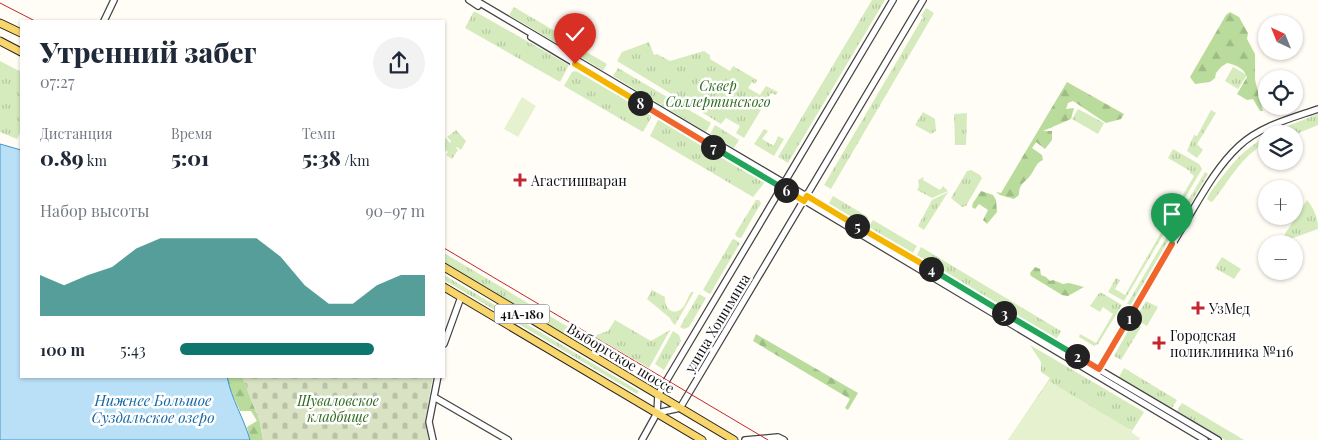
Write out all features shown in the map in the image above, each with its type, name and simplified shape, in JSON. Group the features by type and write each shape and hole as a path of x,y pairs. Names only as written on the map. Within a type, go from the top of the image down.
{"main road":[{"path":"0,23 20,33"},
{"path":"0,41 20,51"},
{"name":"Выборгское шоссе","path":"445,269 734,440"},
{"name":"Выборгское шоссе","path":"445,287 702,440"}],"street":[{"path":"104,20 114,0"},
{"path":"469,0 1097,372 1205,440"},
{"path":"475,0 783,185"},
{"name":"улица Хошимина","path":"657,413 658,395 893,0"},
{"name":"улица Хошимина","path":"680,408 923,0"},
{"path":"1097,372 1198,200 1225,161 1240,145 1252,136 1278,123 1318,108"},
{"path":"445,341 461,297"},
{"path":"1097,372 1218,440"},
{"path":"433,440 430,422 438,378"},
{"path":"434,397 508,440"},
{"path":"642,440 657,413 680,408"},
{"path":"745,440 778,437 784,440"}],"green space":[{"path":"872,0 885,0 788,163 778,157"},
{"path":"514,7 570,40 565,48 509,15"},
{"path":"926,8 934,13 831,189 824,185 923,17 921,16"},
{"path":"474,11 569,65 560,82 465,28"},
{"path":"1230,12 1239,17 1248,33 1247,39 1255,54 1258,108 1253,99 1247,100 1237,94 1247,77 1242,69 1236,66 1227,63 1221,67 1216,73 1215,78 1210,82 1195,84 1190,77 1226,15"},
{"name":"Сквер Соллертинского","path":"649,42 654,55 657,54 670,61 704,51 710,55 710,59 730,71 733,66 757,80 755,84 752,82 748,88 760,95 766,86 778,92 776,95 771,93 744,138 736,133 740,126 726,118 721,124 617,61 622,52"},
{"path":"578,47 607,64 603,71 575,53"},
{"path":"0,61 20,71 20,133 17,139 0,132"},
{"path":"1233,67 1247,75 1238,89 1225,81"},
{"path":"618,68 711,123 706,132 613,76"},
{"path":"576,71 650,113 651,118 643,132 564,86 572,72"},
{"path":"1067,82 1124,114 1121,119 1106,123 1073,101 1068,103 1066,109 1074,108 1071,119 1043,131 1052,131 1052,140 1045,149 1036,142 1032,148 1042,155 1043,160 1037,164 1022,185 1019,195 1014,199 1000,195 996,192 1001,193"},
{"path":"522,97 536,106 518,137 504,129"},
{"path":"1078,109 1104,123 1098,134 1072,119"},
{"path":"1211,110 1216,113 1197,144 1203,150 1197,158 1187,151 1194,135 1197,136"},
{"path":"923,112 935,119 936,131 931,134 915,125"},
{"path":"967,113 966,145 955,145 954,114"},
{"path":"1318,114 1318,125 1303,131 1303,125 1290,125"},
{"path":"659,118 765,182 753,197 650,136"},
{"path":"715,125 739,140 734,148 710,134"},
{"path":"764,129 768,131 762,139 774,146 778,136 784,139 774,156 754,144"},
{"path":"456,130 466,141 461,150 456,148 458,150 452,159 446,155 448,152 446,150 445,152 445,139 450,143 451,141 447,137"},
{"path":"1257,143 1258,147 1236,169 1213,201 1211,202 1207,199 1235,162"},
{"path":"1173,149 1199,164 1202,169 1124,301 1108,292 1116,278 1120,280 1115,289 1125,295 1194,176 1190,171 1168,158"},
{"path":"971,170 982,178 966,206 962,207 951,198 967,171"},
{"path":"1205,172 1208,174 1131,305 1127,304"},
{"path":"924,177 923,180 940,190 943,186 948,191 932,198 917,190 919,186 918,180"},
{"path":"981,191 993,195 996,200 997,212 987,224 983,220 988,210 979,204 975,209 972,207"},
{"path":"948,192 924,230 918,226 932,200"},
{"path":"833,196 868,217 866,222 861,225 828,205"},
{"path":"756,200 759,200 761,203 741,238 737,237 735,234"},
{"path":"1307,200 1315,213 1318,229 1301,235 1284,235 1291,225 1303,225 1303,206"},
{"path":"873,220 917,246 912,254 868,228"},
{"path":"734,239 740,243 710,294 703,290"},
{"path":"921,247 1061,331 1056,340 916,257"},
{"path":"445,254 585,337 586,343 584,346 445,263"},
{"path":"1222,257 1241,269 1234,279 1215,268"},
{"path":"1035,267 1040,269 1041,275 1050,281 1053,280 1063,284 1069,283 1084,287 1068,296 1062,295 1031,276 1030,273"},
{"path":"445,276 639,391 637,394 445,281"},
{"path":"652,290 665,297 668,309 673,312 682,309 691,292 694,292 675,325 670,318 647,299"},
{"path":"1099,293 1122,305 1098,344 1094,346 1079,337 1080,334 1096,343 1113,314 1103,307 1100,312 1090,306"},
{"path":"699,294 706,298 689,327 684,329 680,327"},
{"path":"1146,301 1158,307 1147,326 1135,319"},
{"path":"615,320 651,341 670,330 649,368 593,336 608,331"},
{"path":"1133,322 1141,327 1121,360 1114,356"},
{"path":"673,331 679,335 681,341 664,370 655,364"},
{"path":"756,334 858,393 848,410 845,408 850,399 753,341"},
{"path":"1030,345 1144,412 1132,431 1130,429 1008,440 1050,378 1041,372 1041,362"},
{"path":"1124,368 1177,400 1172,408 1119,377"},
{"path":"227,378 243,378 260,422 263,440 250,440 247,427 257,421 251,411 240,411 229,387"},
{"name":"Шуваловское кладбище","path":"243,378 433,378 425,421 429,440 263,440 260,422"},
{"path":"1049,381 1132,431 1132,433 1140,438 1139,440 1008,440"},
{"path":"1182,403 1244,440 1225,440 1177,411"}],"water":[{"name":"Нижнее Большое Суздальское озеро","path":"0,144 20,150 20,378 227,378 231,393 250,440 0,440"}],"tram line":[{"path":"0,3 33,20"},
{"path":"445,249 768,440"}],"place":[{"name":"Агастишваран","path":"520,180"},
{"name":"УзМед","path":"1198,308"},
{"name":"Городская поликлиника №116","path":"1159,343"}],"route":[{"path":"575,64 781,188 804,201 807,196 1099,369 1172,244"}]}
